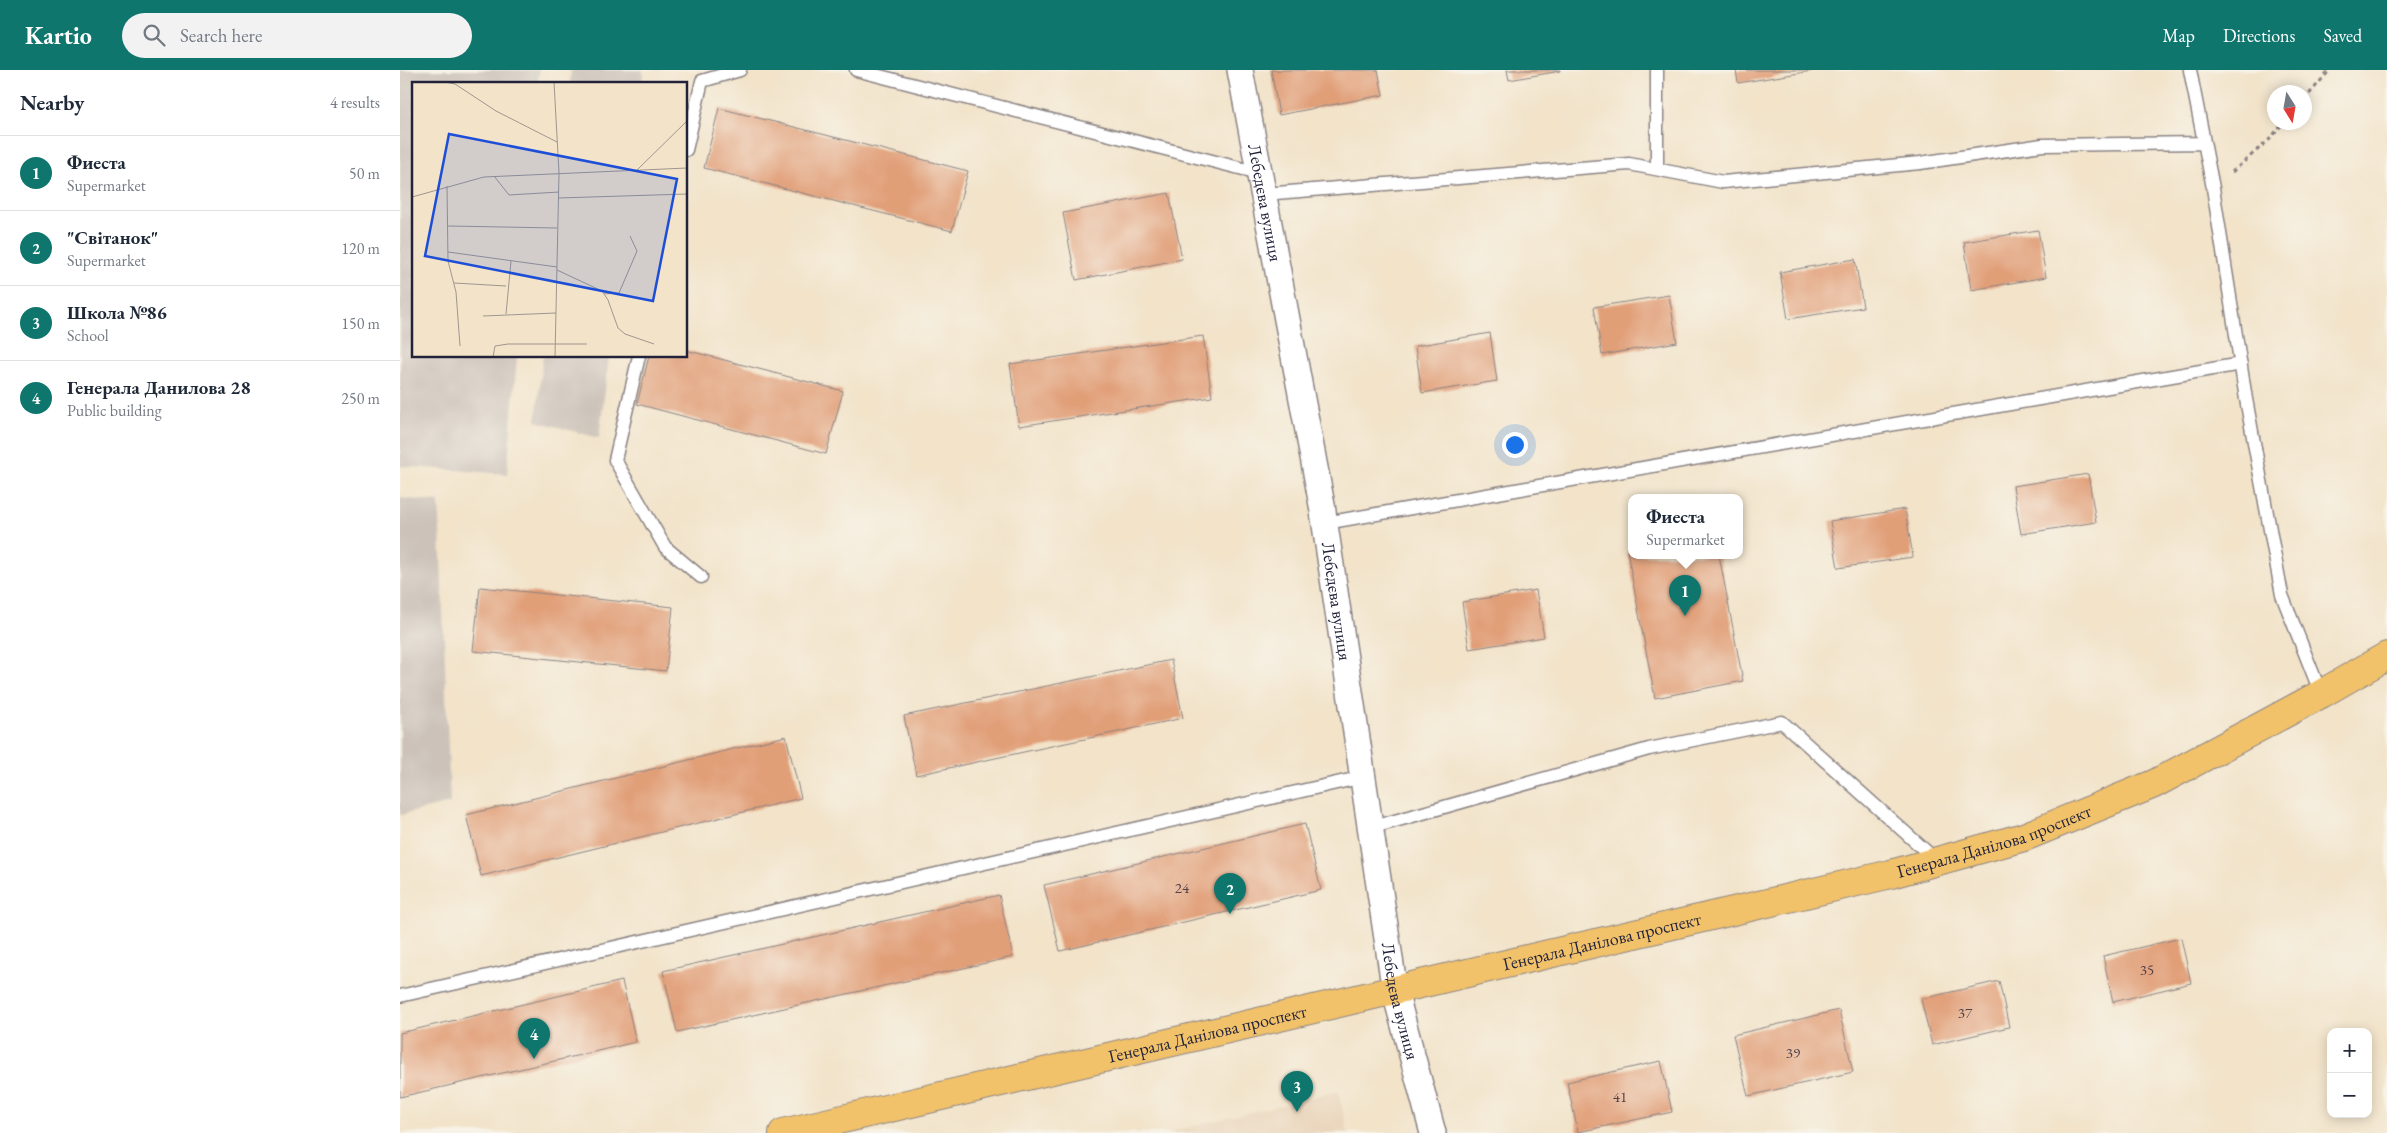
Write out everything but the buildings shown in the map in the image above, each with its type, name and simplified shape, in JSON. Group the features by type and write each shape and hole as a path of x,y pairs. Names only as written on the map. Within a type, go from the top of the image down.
{"main road":[{"name":"Генерала Данілова проспект","path":"783,1133 1395,992 1892,874 2024,837 2154,784 2321,694 2387,656"}],"street":[{"name":"Лебедєва вулиця","path":"1240,70 1325,523 1395,992 1433,1133"}],"lane":[{"path":"688,141 702,81 740,70"},
{"path":"856,70 1261,183 1629,164 1723,182 1920,163 2042,145 2204,143"},
{"path":"1657,70 1657,169"},
{"path":"2190,70 2213,188 2241,364 2282,594 2321,694"},
{"path":"639,358 615,460 665,547 701,577"},
{"path":"1325,523 2241,364"},
{"path":"1370,828 1649,748 1782,722 1937,861"},
{"path":"400,996 1363,777"}],"path":[{"path":"2312,91 2330,70"},
{"path":"2213,188 2269,140 2277,130"}],"shaded area":[{"path":"400,70 539,70 538,82 412,82 412,358 517,358 507,474 400,466"},
{"path":"571,70 643,70 642,82 570,82"},
{"path":"543,358 609,358 599,438 536,421"},
{"path":"400,498 439,502 450,803 400,815"},
{"path":"1338,1091 1348,1133 1166,1133"}],"place":[{"name":"Фиеста","path":"1685,616"},
{"name":"\"Світанок\"","path":"1230,914"},
{"name":"Генерала Данилова 28","path":"534,1059"},
{"name":"Школа №86","path":"1297,1112"}]}
